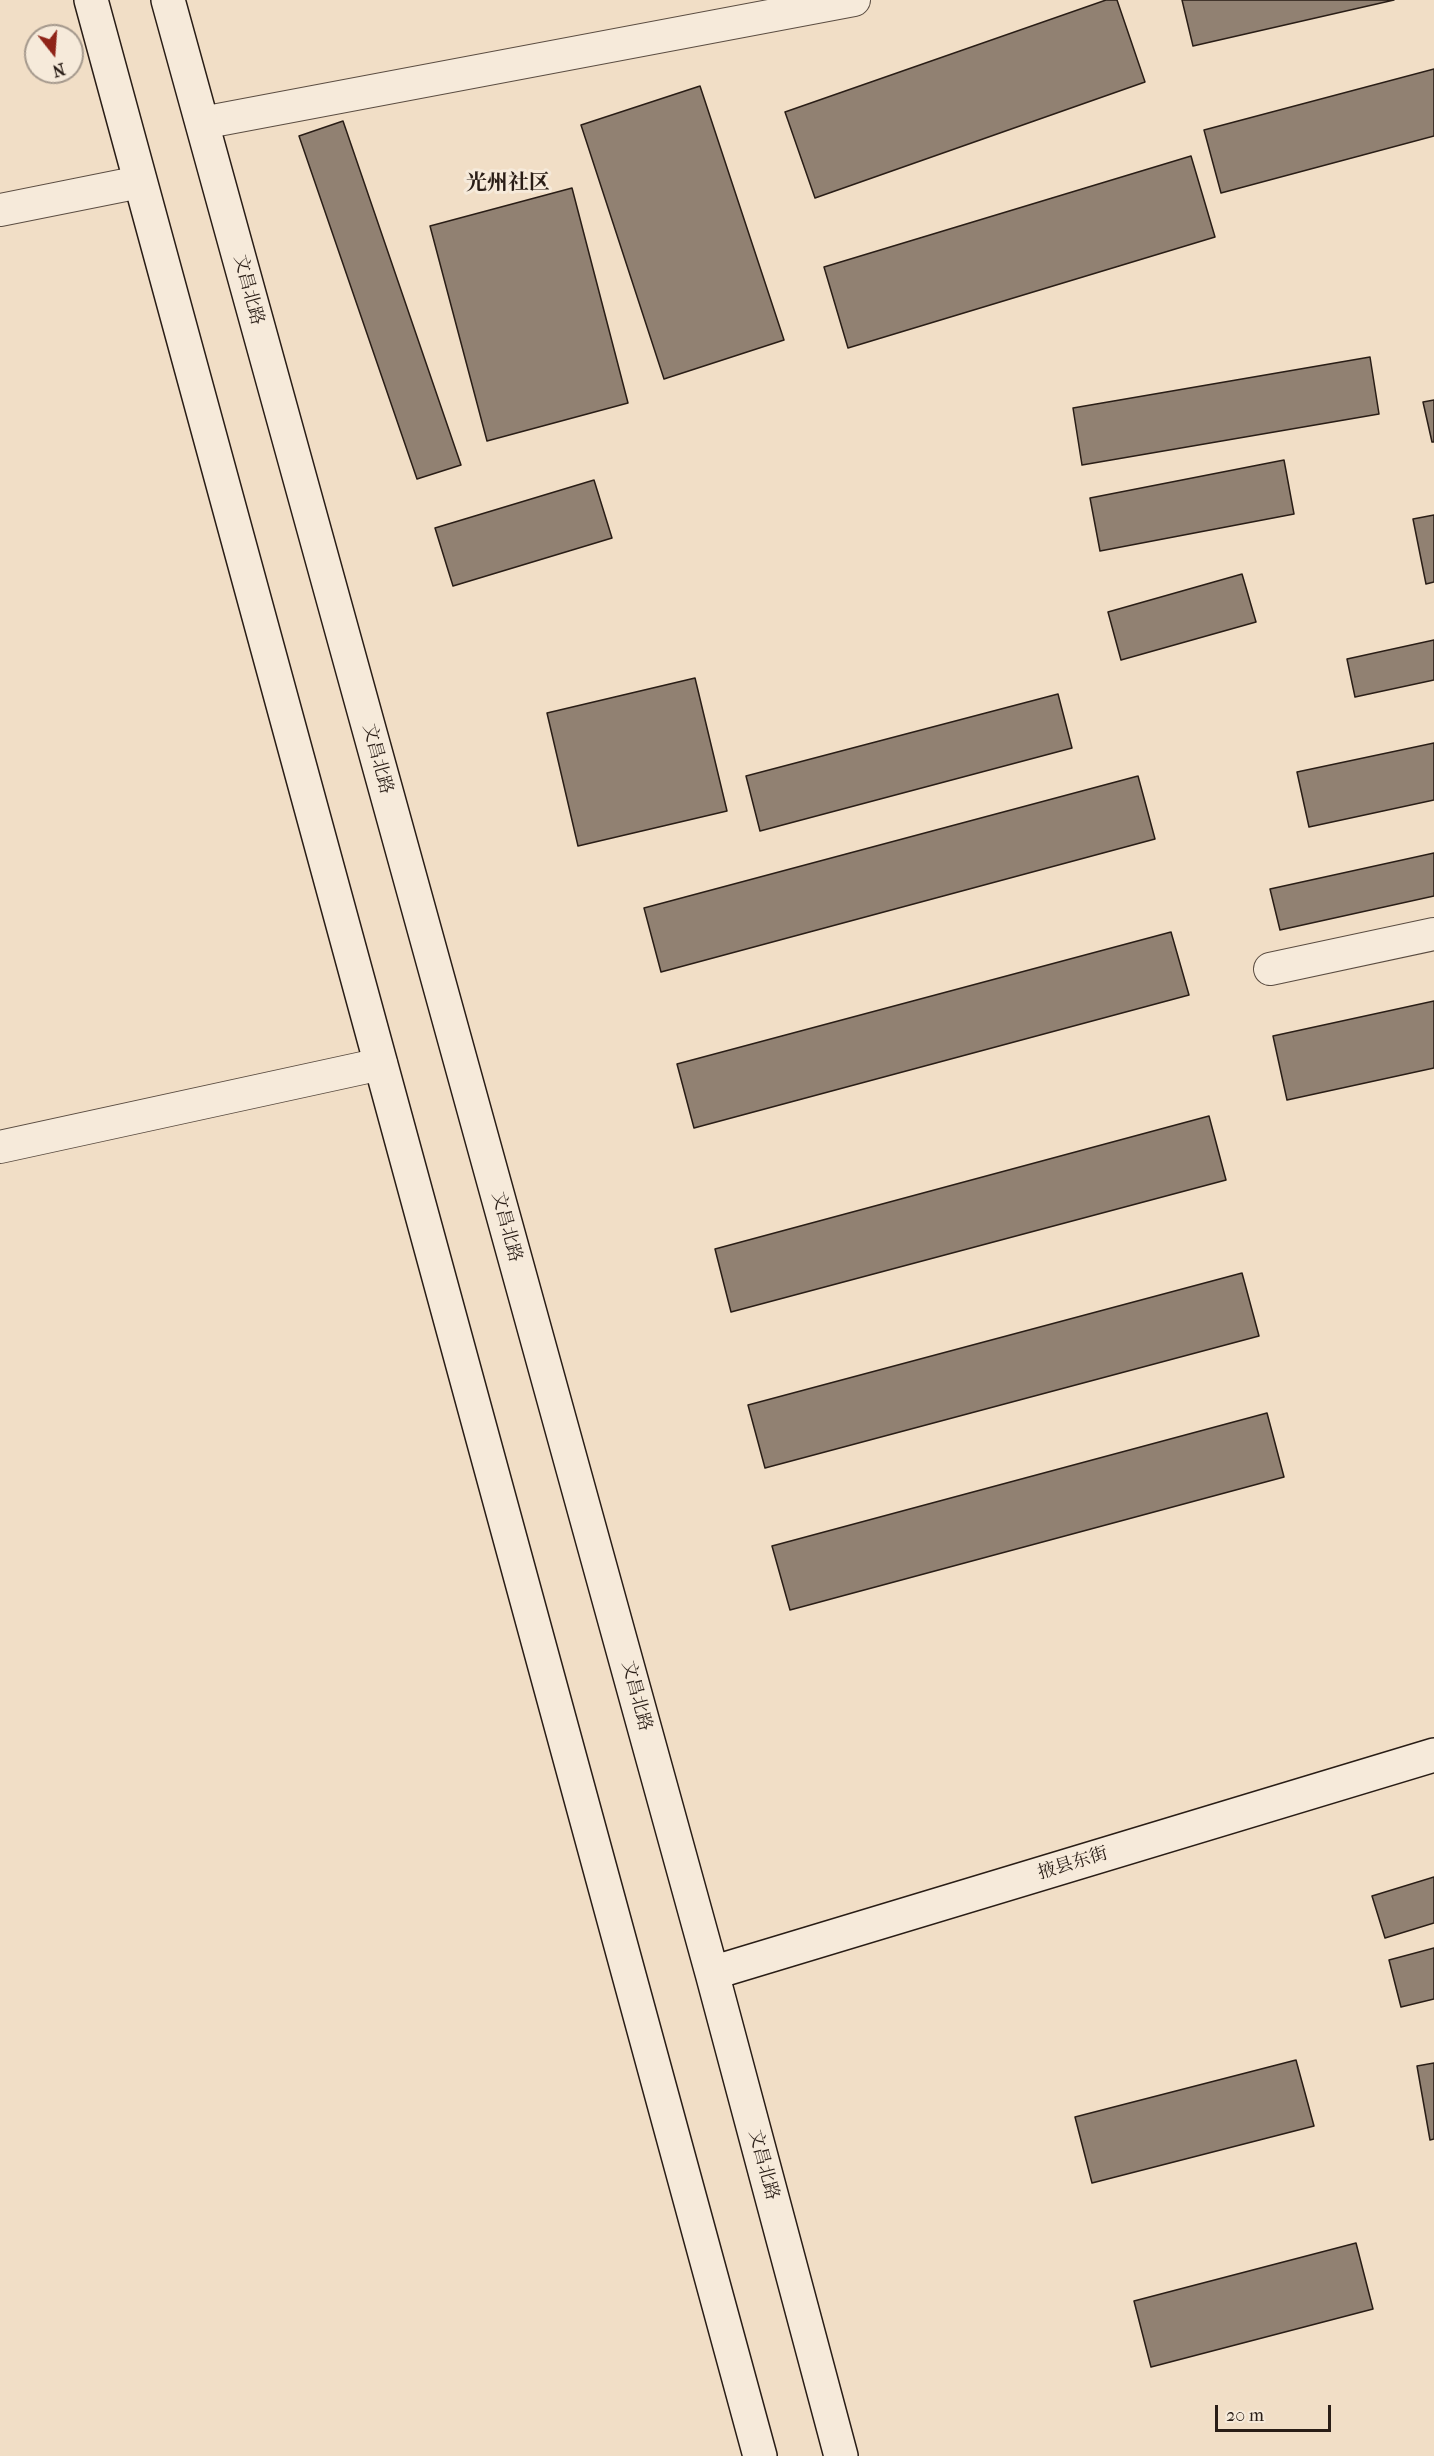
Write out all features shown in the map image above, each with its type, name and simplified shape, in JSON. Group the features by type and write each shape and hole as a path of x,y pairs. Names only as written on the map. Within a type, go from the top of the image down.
{"main road":[{"path":"91,0 760,2456"},
{"name":"文昌北路","path":"168,0 712,1973 841,2456"},
{"name":"掖县东街","path":"712,1973 1434,1755"}],"street":[{"path":"202,123 854,0"},
{"path":"0,210 140,182"},
{"path":"1270,969 1434,934"},
{"path":"0,1147 381,1064"}],"building":[{"path":"1106,0 1117,0 1145,82 815,198 785,112"},
{"path":"1182,0 1394,0 1193,46"},
{"path":"1434,69 1434,136 1221,193 1204,130"},
{"path":"700,86 784,340 664,379 581,125"},
{"path":"343,121 461,465 417,479 299,136"},
{"path":"1191,156 1215,237 848,348 824,267"},
{"path":"572,188 628,403 487,441 430,226"},
{"path":"1370,357 1379,414 1082,465 1073,408"},
{"path":"1434,400 1434,442 1432,442 1423,402"},
{"path":"1284,460 1294,514 1100,551 1090,498"},
{"path":"594,480 612,538 453,586 435,528"},
{"path":"1434,515 1434,582 1426,584 1413,519"},
{"path":"1242,574 1256,622 1121,660 1108,612"},
{"path":"1434,640 1434,680 1355,697 1347,659"},
{"path":"695,678 727,811 578,846 547,713"},
{"path":"1058,694 1072,748 760,831 746,776"},
{"path":"1434,743 1434,800 1309,827 1297,772"},
{"path":"1138,776 1155,839 661,972 644,908"},
{"path":"1434,853 1434,896 1280,930 1270,889"},
{"path":"1171,932 1189,995 694,1128 677,1064"},
{"path":"1434,1001 1434,1068 1287,1100 1273,1036"},
{"path":"1209,1116 1226,1180 731,1312 715,1249"},
{"path":"1242,1273 1259,1336 765,1468 748,1405"},
{"path":"1267,1413 1284,1477 790,1610 772,1546"},
{"path":"1434,1877 1434,1923 1385,1938 1372,1896"},
{"path":"1434,1948 1434,1999 1401,2007 1389,1960"},
{"path":"1296,2060 1314,2126 1092,2183 1075,2117"},
{"path":"1434,2063 1434,2139 1430,2140 1417,2066"},
{"path":"1356,2243 1373,2309 1151,2367 1134,2301"}],"district":[{"name":"光州社区","path":"508,184"}]}
